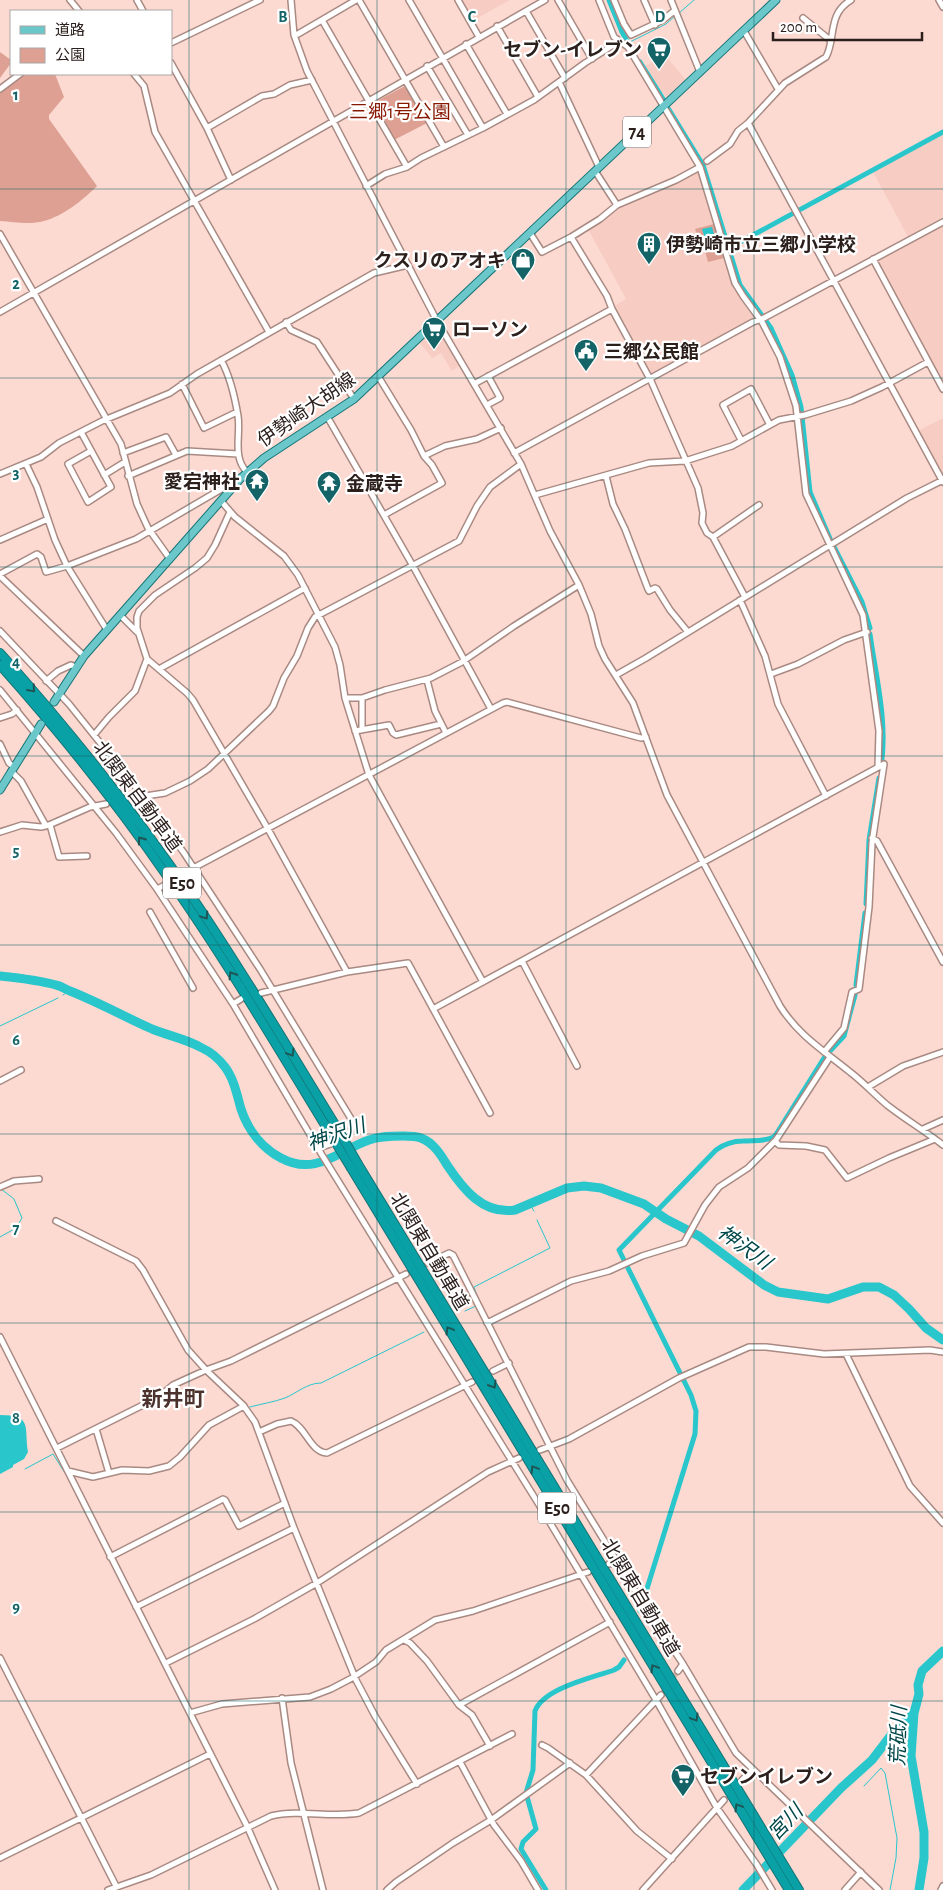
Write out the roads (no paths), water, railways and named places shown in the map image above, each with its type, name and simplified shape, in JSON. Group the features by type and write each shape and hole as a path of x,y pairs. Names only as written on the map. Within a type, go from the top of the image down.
{"highway":[{"name":"北関東自動車道","path":"0,653 92,760 173,870 240,970 335,1133 351,1168 789,1890"},
{"name":"北関東自動車道","path":"0,665 79,758 166,875 335,1133 358,1164 799,1890"}],"main road":[{"name":"伊勢崎大胡線","path":"54,702 84,656 247,472 264,458 328,418 354,399 776,0"},
{"path":"0,790 41,724"}],"street":[{"path":"70,0 79,10"},
{"path":"172,43 260,0"},
{"path":"291,0 294,35 312,80 437,321 521,464 550,531 579,585 591,614 599,646 605,659 633,703 659,779 702,863 788,1018 802,1034 868,1087 887,1105 943,1145"},
{"path":"294,35 358,0 406,79 444,147"},
{"path":"409,0 483,128"},
{"path":"458,0 479,37"},
{"path":"0,312 545,0"},
{"path":"558,0 592,59"},
{"path":"599,0 614,37 618,42 624,43 628,47 700,167 733,278 743,296 763,318 793,393 798,416 803,482 806,494 859,606 867,632 879,731 880,766"},
{"path":"614,0 631,35 655,25 674,11"},
{"path":"644,0 655,25"},
{"path":"671,0 700,72"},
{"path":"707,161 728,146 738,130 748,123 791,78 826,57 839,11 851,0"},
{"path":"939,0 943,7"},
{"path":"526,11 565,78"},
{"path":"803,18 830,40"},
{"path":"322,20 407,167"},
{"path":"497,26 538,97"},
{"path":"744,31 778,90"},
{"path":"366,186 385,174 407,167 483,128 538,97 618,42"},
{"path":"466,44 507,114"},
{"path":"172,65 231,180"},
{"path":"428,66 468,135"},
{"path":"0,89 19,75"},
{"path":"135,75 144,86 153,129 269,332"},
{"path":"206,128 262,96 274,94 290,85 312,80"},
{"path":"560,82 597,169 617,205"},
{"path":"616,675 907,498 943,481 748,123"},
{"path":"530,233 542,252 600,219 617,205 676,180 700,167"},
{"path":"514,453 943,222"},
{"path":"0,234 120,442 137,504 150,531 170,559"},
{"path":"571,237 607,296 612,309 650,379 698,488 704,513 702,523 707,533 713,537 742,598 765,656 778,704 826,796"},
{"path":"873,259 943,389"},
{"path":"0,474 44,456 60,444 106,419 170,393 221,360 374,273 408,265"},
{"path":"474,384 612,309"},
{"path":"286,322 292,330 317,342 354,399"},
{"path":"221,360 237,412 239,432 238,454 247,472"},
{"path":"535,495 649,463 685,461 732,446 779,420 851,401 889,384 928,362"},
{"path":"378,376 411,430 424,456 432,465 442,483 384,515"},
{"path":"487,405 500,398 488,376"},
{"path":"182,384 204,428 237,412"},
{"path":"741,440 723,405 751,389 770,425"},
{"path":"328,418 413,566 491,709"},
{"path":"424,456 445,446 478,439 501,428"},
{"path":"81,432 111,487 88,502 68,464 91,451"},
{"path":"124,454 166,436 176,455"},
{"path":"128,476 176,455 193,450 238,454"},
{"path":"104,474 125,462"},
{"path":"26,464 67,566 107,630"},
{"path":"132,798 165,793 202,773 273,706 284,678 297,656 311,622 320,615 459,540 477,506 490,487 521,464"},
{"path":"606,476 613,504 625,529 648,589 657,589 670,610 688,632"},
{"path":"84,656 21,598 0,575 37,554 41,557 46,572 67,566 136,539 230,484 236,484"},
{"path":"221,501 230,512 284,556 295,570 320,615 338,656 344,698 370,775 483,982"},
{"path":"713,537 760,505"},
{"path":"230,512 216,545 207,558 159,592 139,611 136,623 147,660 190,696 268,829 347,972"},
{"path":"0,540 48,519"},
{"path":"344,698 362,698 385,690 428,680 464,661 514,626 579,585"},
{"path":"159,669 305,588"},
{"path":"120,615 139,634"},
{"path":"0,630 59,694 143,797 194,869 273,990 353,1122 353,1129 350,1133 318,1148"},
{"path":"771,674 804,661 844,640 867,632"},
{"path":"94,735 108,717 135,691 147,660"},
{"path":"46,681 64,668 71,665 76,667"},
{"path":"428,680 435,711 446,733"},
{"path":"0,690 95,806 157,889 233,1004 331,1170 398,1278 469,1383 512,1462 610,1622 717,1808 772,1890"},
{"path":"362,698 362,730"},
{"path":"184,873 507,702 641,738 646,737"},
{"path":"0,718 17,710"},
{"path":"355,731 389,725 396,735 441,724"},
{"path":"0,744 31,801 48,825 59,857 88,856"},
{"path":"433,1008 884,764 872,838 869,907 859,989 852,992 841,1033 824,1052"},
{"path":"0,832 22,825 48,825 95,806 106,804"},
{"path":"872,838 877,841 943,962"},
{"path":"157,889 165,885"},
{"path":"150,912 193,988"},
{"path":"522,961 577,1066"},
{"path":"261,994 347,972 408,964 490,1114"},
{"path":"233,1004 241,999"},
{"path":"868,1087 903,1066 943,1052"},
{"path":"488,1323 571,1280 609,1270 684,1243 705,1205 719,1187 748,1168 775,1141 830,1057"},
{"path":"0,1080 21,1070"},
{"path":"923,1130 943,1120"},
{"path":"775,1141 779,1146 806,1146 825,1150 847,1178 935,1139"},
{"path":"0,1187 14,1181 38,1179"},
{"path":"56,1221 136,1261 184,1343 206,1370 251,1415 294,1528 354,1675 371,1709 417,1784"},
{"path":"428,1263 449,1253 452,1254 567,1480 640,1600 683,1664 736,1753 879,1890"},
{"path":"57,1448 159,1397 173,1386 230,1361 406,1274"},
{"path":"0,1337 248,1826 275,1890"},
{"path":"540,1450 569,1439 679,1378 749,1347 766,1347 815,1354 920,1350 943,1352"},
{"path":"846,1354 910,1486 943,1524"},
{"path":"493,1371 509,1363"},
{"path":"259,1432 291,1421 300,1427 316,1449 327,1453 469,1383"},
{"path":"68,1471 93,1477 122,1470 149,1471 168,1466 180,1457 209,1425 244,1406"},
{"path":"96,1429 109,1473"},
{"path":"166,1664 254,1619 317,1583 488,1472 519,1458"},
{"path":"110,1557 223,1500 225,1500 238,1526 285,1503"},
{"path":"136,1607 294,1528"},
{"path":"610,1564 617,1562"},
{"path":"190,1713 222,1704 316,1695 336,1687 376,1662 386,1650 435,1620 473,1611 588,1572"},
{"path":"459,1705 610,1622"},
{"path":"404,1640 410,1643 427,1661 459,1705 472,1715 490,1746"},
{"path":"0,1658 116,1886"},
{"path":"678,1671 683,1664"},
{"path":"586,1775 661,1695"},
{"path":"282,1698 291,1763 322,1890"},
{"path":"108,1890 151,1875 271,1816 304,1813 349,1815 359,1813 512,1734"},
{"path":"542,1745 586,1775 637,1831 672,1859"},
{"path":"0,1858 210,1754"},
{"path":"460,1762 491,1820 521,1861 538,1890"},
{"path":"387,1890 570,1764"},
{"path":"742,1780 752,1770"},
{"path":"644,1890 724,1800"},
{"path":"844,1890 861,1872"},
{"path":"942,1890 943,1886"}],"water":[{"path":"712,227 717,245 708,248 702,229"},
{"path":"0,1415 18,1417 22,1420 26,1429 28,1452 24,1459 0,1474"}],"waterway":[{"path":"609,0 622,32 633,51"},
{"path":"678,14 694,0"},
{"path":"628,43 666,24 675,16"},
{"path":"640,62 665,102"},
{"path":"668,108 703,165 740,285 771,328 792,375 801,407 810,492 831,541 862,602 870,628"},
{"path":"733,246 943,132"},
{"path":"870,634 882,717 883,750 881,767"},
{"path":"866,904 869,840 879,778"},
{"path":"856,985 865,913"},
{"name":"神沢川","path":"0,976 35,980 60,986 152,1029 190,1042 209,1052 220,1061 231,1077 244,1117 256,1138 281,1158 305,1165 327,1160 358,1144 377,1138 386,1136 419,1137 426,1140 437,1150 467,1191 484,1204 493,1208 515,1210 567,1188 584,1186 601,1188 644,1204 666,1219 699,1236 764,1285 778,1292 828,1299 863,1287 879,1287 894,1295 926,1328 943,1340"},
{"name":"神沢川","path":"63,995 69,991"},
{"path":"830,1051 844,1036 855,995"},
{"path":"0,1026 58,998"},
{"path":"640,1611 695,1434 696,1411 691,1395 619,1250 716,1150 732,1142 764,1140 775,1136 824,1058"},
{"path":"0,1237 16,1228 22,1218 14,1199 1,1189"},
{"path":"529,1203 534,1211"},
{"path":"480,1304 474,1287 550,1248 537,1220"},
{"path":"465,1311 476,1306"},
{"path":"250,1407 285,1398 307,1386 321,1383 424,1332"},
{"path":"218,1423 224,1420"},
{"path":"177,1463 212,1426"},
{"path":"25,1469 53,1454 65,1473"},
{"path":"77,1476 88,1478"},
{"name":"荒砥川","path":"919,1890 924,1858 924,1832 911,1756 914,1713 922,1671 943,1651"},
{"path":"546,1890 521,1849 523,1842 536,1829 526,1793 533,1770 535,1711 540,1703 558,1690 614,1670 624,1660"},
{"name":"宮川","path":"743,1890 841,1788 872,1760 895,1730 914,1713"},
{"path":"864,1786 881,1768 885,1773 897,1838 896,1858 890,1890"}],"tunnel":[{"path":"661,1695 678,1671"}],"place":[{"name":"セブン-イレブン","path":"659,70"},
{"name":"伊勢崎市立三郷小学校","path":"649,265"},
{"name":"クスリのアオキ","path":"523,281"},
{"name":"ローソン","path":"434,350"},
{"name":"三郷公民館","path":"586,372"},
{"name":"愛宕神社","path":"257,502"},
{"name":"金蔵寺","path":"329,504"},
{"name":"セブンイレブン","path":"683,1797"}],"district":[{"name":"新井町","path":"173,1399"}],"park label":[{"name":"三郷1号公園","path":"400,111"}]}
